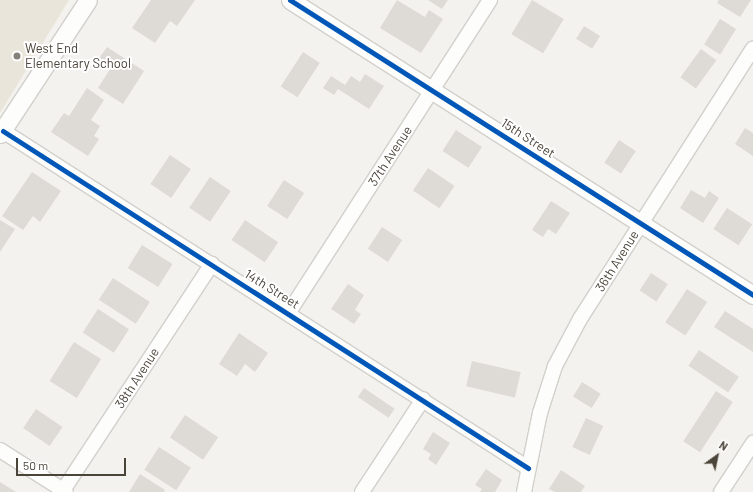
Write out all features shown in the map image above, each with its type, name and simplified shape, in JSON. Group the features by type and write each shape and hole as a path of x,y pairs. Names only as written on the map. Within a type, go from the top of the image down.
{"street":[{"path":"1,132 88,0"},
{"name":"15th Street","path":"290,0 753,295"},
{"name":"37th Avenue","path":"289,312 490,0"},
{"name":"36th Avenue","path":"524,492 540,412 555,366 641,224 753,49"},
{"name":"14th Street","path":"1,132 289,312 528,468"},
{"name":"38th Avenue","path":"64,491 212,264"},
{"path":"362,492 423,399"},
{"path":"721,492 753,443"},
{"path":"0,450 64,491"}],"shaded area":[{"name":"West End Elementary School","path":"0,0 69,0 0,113"}],"building":[{"path":"151,0 195,0 177,26 170,21 155,43 132,28"},
{"path":"397,0 425,17 429,10 443,19 421,53 380,28"},
{"path":"428,0 448,0 442,9"},
{"path":"532,0 564,19 543,53 511,34"},
{"path":"719,0 751,0 740,17 717,3"},
{"path":"720,19 736,29 720,55 704,44"},
{"path":"584,26 600,36 592,49 576,39"},
{"path":"107,47 144,71 123,104 98,88 110,69 97,61"},
{"path":"701,49 716,60 696,88 680,77"},
{"path":"303,52 320,63 297,97 281,86"},
{"path":"365,74 384,86 369,109 338,89 334,95 323,88 331,76 345,85 351,76 360,82"},
{"path":"87,88 104,100 91,120 100,126 94,136 99,139 88,156 51,132 64,113 69,116"},
{"path":"745,128 753,133 753,156 735,144"},
{"path":"456,130 482,147 468,168 442,151"},
{"path":"619,140 636,151 621,174 604,163"},
{"path":"170,155 191,169 171,198 150,184"},
{"path":"428,168 455,186 439,208 413,190"},
{"path":"32,172 61,191 40,222 33,216 23,230 2,216"},
{"path":"210,177 231,191 210,222 189,208"},
{"path":"284,180 304,193 287,219 267,206"},
{"path":"691,190 705,198 709,191 719,198 703,223 680,208"},
{"path":"551,201 570,213 556,234 548,229 543,237 532,230"},
{"path":"727,208 752,224 739,245 713,229"},
{"path":"0,220 15,229 0,252"},
{"path":"245,220 278,242 265,262 232,240"},
{"path":"382,227 402,240 388,262 368,249"},
{"path":"142,245 173,264 158,287 128,268"},
{"path":"651,273 668,284 656,302 640,291"},
{"path":"113,278 150,302 136,324 99,300"},
{"path":"348,284 364,295 355,310 361,314 354,324 331,309"},
{"path":"687,289 707,302 685,336 665,323"},
{"path":"98,309 129,329 114,353 83,332"},
{"path":"725,311 753,329 753,352 714,327"},
{"path":"239,333 268,353 255,372 245,364 237,376 219,364"},
{"path":"74,342 101,359 77,398 50,381"},
{"path":"699,350 739,377 728,393 688,366"},
{"path":"472,361 521,372 515,398 466,386"},
{"path":"582,382 601,394 592,408 573,396"},
{"path":"364,388 395,409 389,418 358,397"},
{"path":"716,391 733,402 700,452 683,441"},
{"path":"36,409 63,427 50,446 23,428"},
{"path":"185,415 218,437 203,460 170,437"},
{"path":"586,418 603,426 590,455 572,447"},
{"path":"433,432 450,443 436,465 428,459 431,454 423,449"},
{"path":"159,447 191,468 176,490 144,470"},
{"path":"486,469 502,480 495,492 480,492 482,489 475,485"},
{"path":"561,470 585,486 581,492 555,492 549,489"},
{"path":"140,474 165,490 164,492 129,492"},
{"path":"0,482 16,492 0,492"}],"cycle path":[{"path":"290,0 753,295"},
{"path":"3,131 528,468"}],"place":[{"name":"West End Elementary School","path":"17,56"}]}
